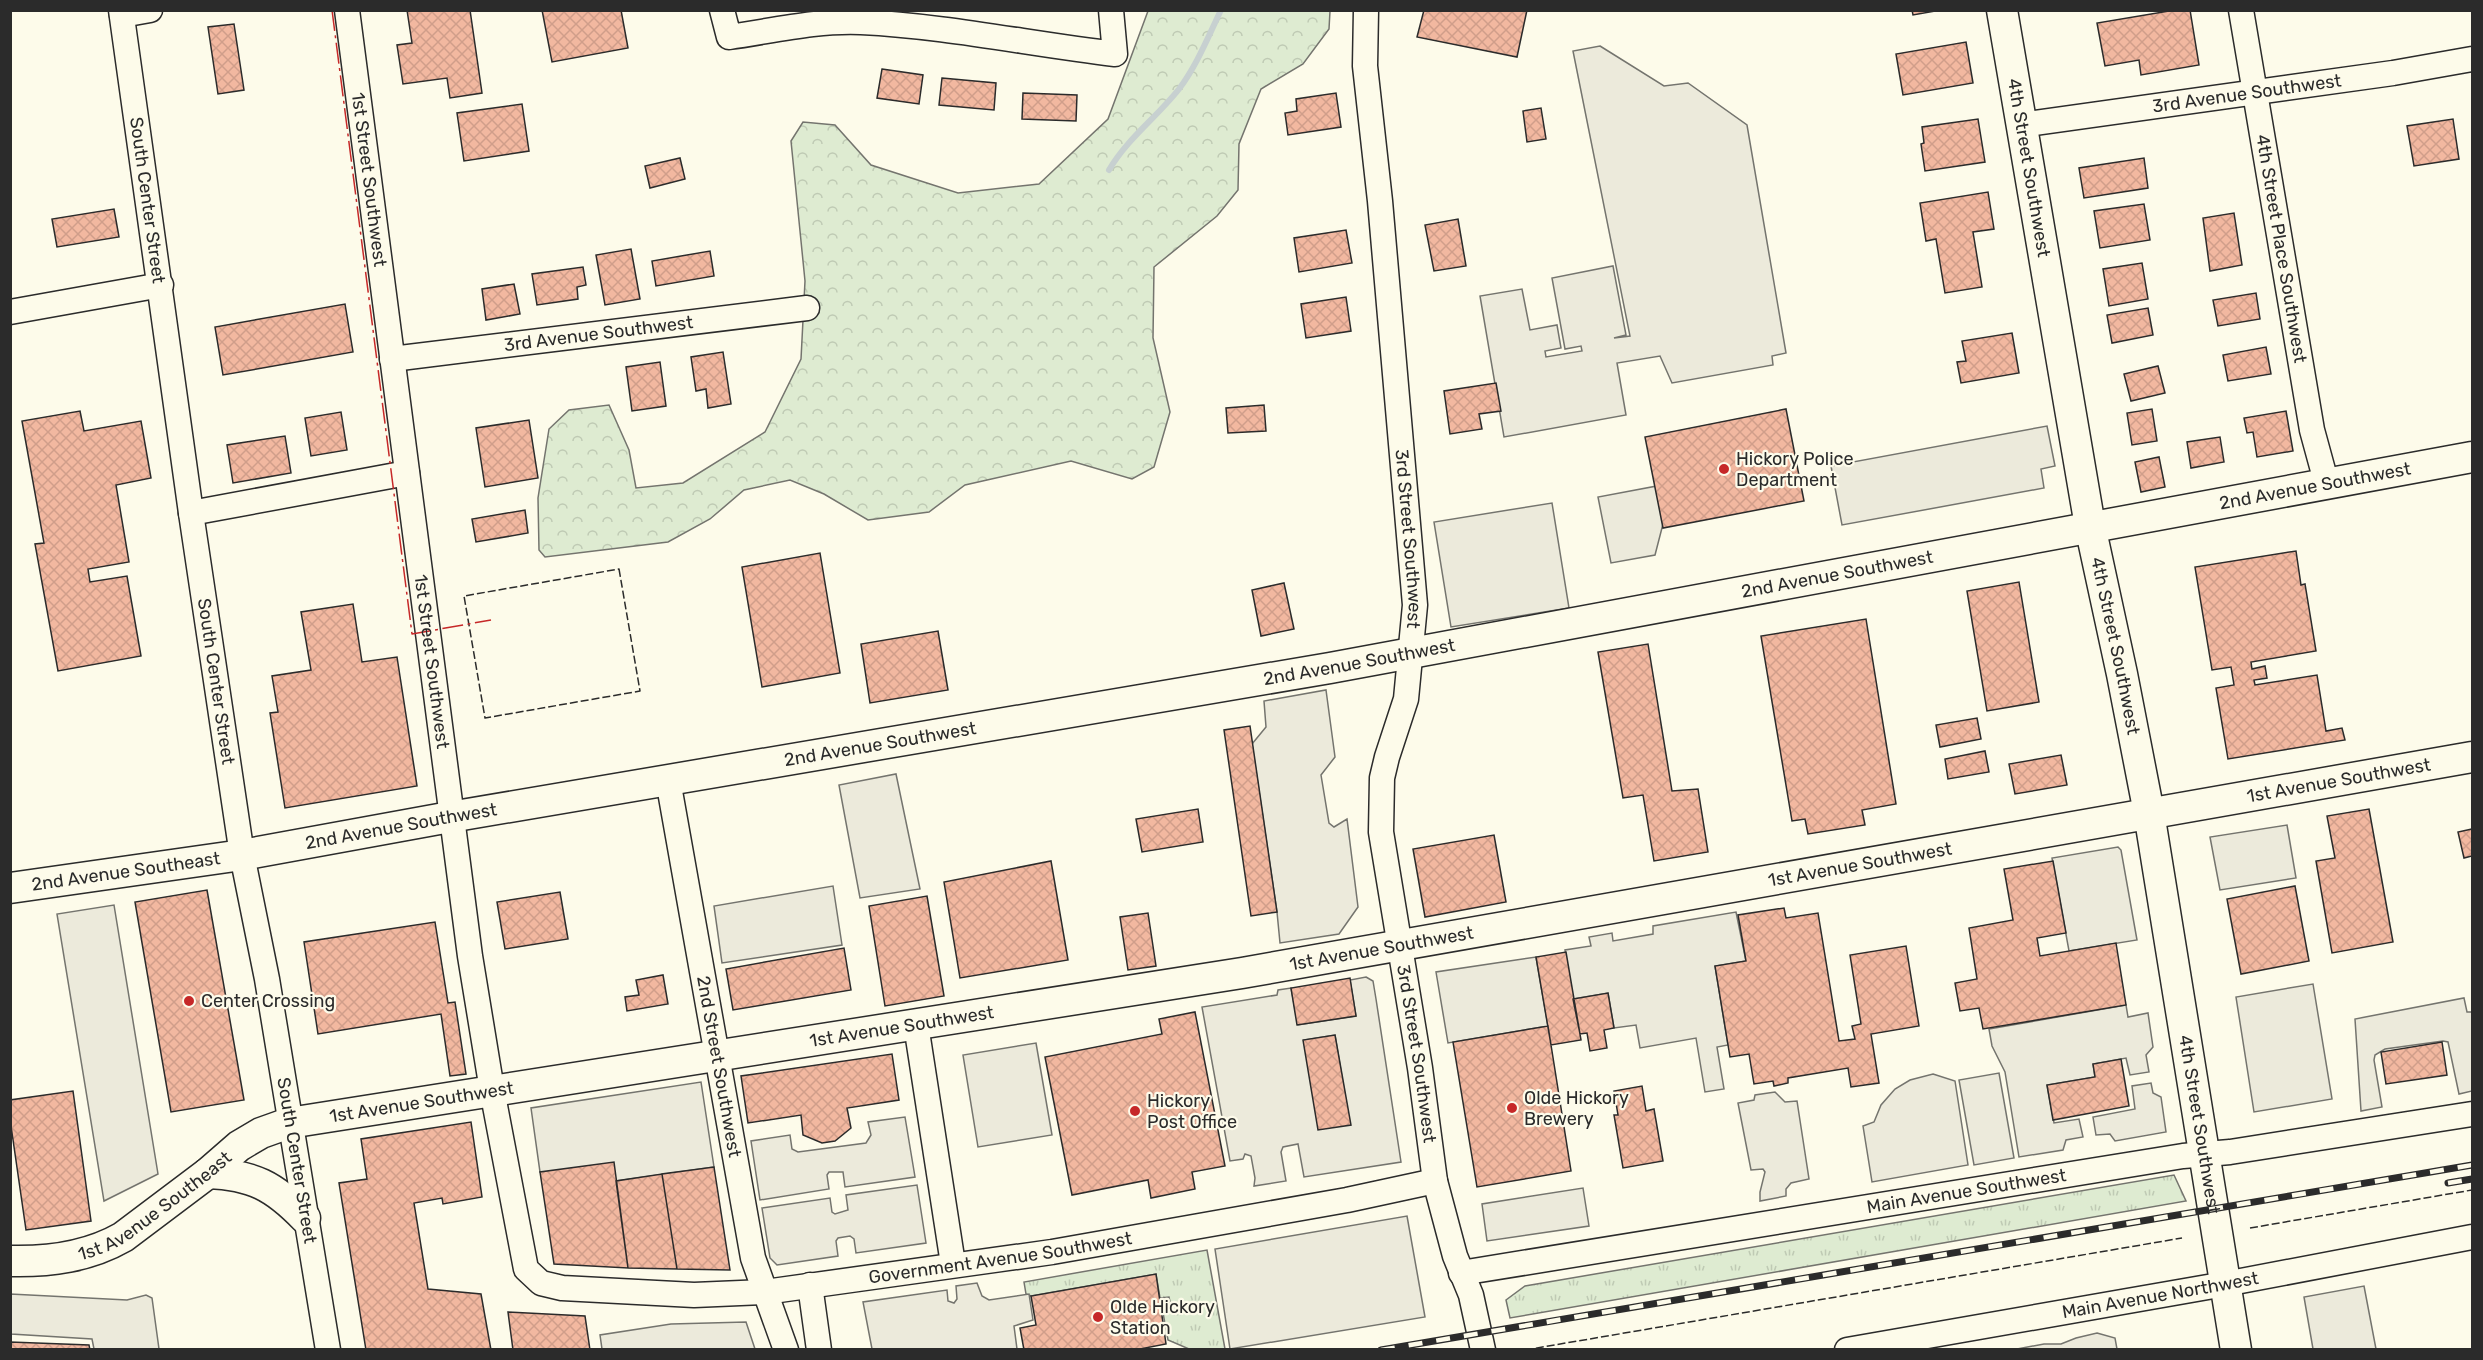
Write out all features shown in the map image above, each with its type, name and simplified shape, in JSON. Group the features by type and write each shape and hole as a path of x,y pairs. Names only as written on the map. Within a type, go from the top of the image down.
{"main road":[{"name":"4th Street Southwest","path":"2002,10 2090,526 2149,813 2236,1350"},
{"name":"2nd Avenue Southwest","path":"242,855 450,817 1412,653 2472,457"},
{"name":"1st Avenue Southwest","path":"289,1123 1242,973 2472,757"},
{"name":"2nd Avenue Southeast","path":"10,888 242,855"},
{"name":"1st Avenue Southeast","path":"10,1261 75,1257 110,1245 208,1173 239,1146 261,1133 289,1123"},
{"path":"208,1173 236,1174 258,1182 284,1197 305,1218"}],"street":[{"path":"122,13 150,10"},
{"name":"1st Street Southwest","path":"347,10 450,817 492,1090 526,1269 541,1283 562,1288"},
{"path":"722,10 729,37 832,23 860,22 966,33 1115,54 1112,10"},
{"name":"3rd Street Southwest","path":"1366,10 1365,66 1380,201 1415,605 1406,699 1387,757 1380,800 1381,832 1420,1068 1435,1181 1461,1273 1471,1295 1483,1350"},
{"name":"4th Street Place Southwest","path":"2241,10 2312,430 2327,485"},
{"name":"South Center Street","path":"122,13 191,513 242,855 267,979 328,1350"},
{"name":"3rd Avenue Southwest","path":"2020,125 2472,59"},
{"path":"10,312 161,285"},
{"name":"3rd Avenue Southwest","path":"392,359 807,308"},
{"path":"191,513 406,472"},
{"name":"2nd Street Southwest","path":"669,780 753,1258 786,1350"},
{"path":"916,1025 953,1264"},
{"name":"Main Avenue Southwest","path":"1461,1273 2183,1156 2230,1152 2472,1114"},
{"name":"Government Avenue Southwest","path":"562,1288 694,1295 765,1292 1052,1252 1347,1200 1435,1181"},
{"name":"Main Avenue Northwest","path":"1847,1350 2225,1284 2472,1237"},
{"path":"810,1285 819,1350"}],"green space":[{"path":"1148,11 1330,11 1329,29 1303,64 1261,89 1239,144 1238,190 1217,216 1154,267 1153,338 1170,412 1154,467 1132,479 1071,461 965,485 929,512 868,520 824,494 790,480 744,490 710,519 668,542 545,557 539,550 538,498 549,429 569,410 609,405 629,450 636,488 683,483 765,432 801,359 805,281 791,141 803,122 835,125 871,165 958,193 1039,184 1108,119"},
{"path":"2174,1175 2186,1201 1510,1318 1506,1300 1525,1286"},
{"path":"1207,1250 1225,1349 1189,1349 1168,1340 1163,1313 1172,1311 1169,1297 1160,1298 1156,1274 1031,1296 1026,1294 1024,1282"}],"shaded area":[{"path":"1600,46 1664,86 1688,83 1747,125 1786,353 1772,356 1773,365 1672,383 1660,356 1617,363 1626,415 1504,437 1480,296 1522,289 1530,330 1557,325 1561,348 1545,351 1546,357 1582,351 1581,346 1565,349 1552,278 1613,266 1626,335 1614,338 1630,336 1573,51"},
{"path":"2047,426 2055,466 2041,469 2044,488 1842,525 1831,466"},
{"path":"1657,486 1663,524 1655,555 1611,563 1598,497"},
{"path":"1552,503 1569,608 1451,627 1434,522"},
{"path":"1326,690 1335,757 1321,775 1329,823 1334,827 1347,819 1358,907 1339,934 1280,943 1252,744 1266,727 1264,701"},
{"path":"896,774 920,889 860,898 839,785"},
{"path":"2287,825 2296,878 2220,890 2210,837"},
{"path":"2118,847 2121,850 2137,940 2069,951 2052,858"},
{"path":"833,886 842,945 722,963 714,906"},
{"path":"114,905 158,1174 104,1201 57,914"},
{"path":"1736,912 1746,961 1715,966 1728,1045 1717,1047 1724,1089 1705,1092 1696,1038 1640,1048 1636,1025 1614,1028 1608,993 1573,999 1565,950 1591,946 1589,937 1612,933 1613,941 1653,934 1653,926"},
{"path":"1536,957 1548,1026 1448,1043 1436,972"},
{"path":"1366,977 1373,981 1401,1162 1304,1177 1298,1144 1283,1147 1281,1152 1286,1181 1254,1186 1251,1156 1245,1154 1243,1159 1230,1161 1202,1007 1277,995 1278,990 1291,988 1298,1025 1356,1016 1350,980","holes":["1335,1035 1350,1125 1304,1040"]},
{"path":"2313,984 2332,1099 2254,1112 2236,997"},
{"path":"2464,998 2467,1012 2472,1012 2472,1091 2459,1094 2448,1042 2385,1049 2375,1055 2374,1060 2382,1107 2361,1111 2355,1019"},
{"path":"2126,1005 2128,1017 2148,1013 2153,1047 2146,1055 2149,1072 2130,1075 2126,1058 2093,1064 2095,1077 2047,1085 2054,1123 2079,1119 2083,1137 2066,1140 2063,1150 2019,1157 2005,1072 1992,1046 1989,1029"},
{"path":"1036,1043 1052,1135 978,1147 963,1055"},
{"path":"1999,1073 2014,1158 1974,1165 1959,1080"},
{"path":"1933,1074 1955,1081 1968,1165 1872,1182 1863,1126 1874,1122 1881,1105 1895,1089 1910,1080"},
{"path":"701,1082 714,1167 616,1181 540,1172 531,1108"},
{"path":"2151,1083 2153,1093 2161,1097 2166,1132 2115,1141 2110,1134 2096,1135 2093,1117 2135,1109 2132,1086"},
{"path":"1775,1092 1785,1102 1797,1101 1809,1179 1791,1183 1786,1189 1786,1196 1760,1201 1765,1172 1763,1169 1751,1170 1738,1103 1754,1100 1755,1095"},
{"path":"905,1117 915,1177 845,1187 843,1172 829,1172 827,1175 829,1189 760,1200 751,1141 790,1135 792,1149 798,1152 866,1143 871,1135 868,1122"},
{"path":"917,1185 926,1243 856,1253 854,1239 850,1236 838,1238 836,1241 838,1256 777,1265 770,1258 762,1208 830,1198 832,1212 835,1214 848,1210 846,1195"},
{"path":"1583,1188 1589,1226 1487,1241 1482,1204"},
{"path":"1407,1216 1425,1317 1230,1349 1215,1249"},
{"path":"977,1283 982,1296 989,1300 1029,1294 1033,1320 1014,1326 1017,1349 872,1349 863,1302 947,1290 948,1301 954,1303 957,1299 956,1286"},
{"path":"2364,1286 2376,1349 2313,1349 2304,1297"},
{"path":"10,1294 127,1300 146,1295 152,1298 159,1349 94,1349 92,1339 11,1334"},
{"path":"746,1322 755,1349 602,1349 600,1335 671,1324"},
{"path":"2097,1333 2115,1338 2117,1349 2017,1349 2044,1344 2061,1344"}],"building":[{"path":"407,10 470,10 482,93 450,98 447,78 403,84 397,45 412,43"},
{"path":"542,10 621,10 628,48 552,62"},
{"path":"1424,10 1527,10 1517,57 1417,37"},
{"path":"1912,10 1941,10 1913,15"},
{"path":"2175,10 2190,10 2199,65 2141,75 2139,60 2105,66 2097,23"},
{"path":"234,24 244,90 218,94 208,27"},
{"path":"1966,42 1973,83 1903,95 1896,54"},
{"path":"882,69 923,75 919,104 877,98"},
{"path":"942,78 996,83 994,110 939,105"},
{"path":"1023,93 1077,95 1076,121 1022,119"},
{"path":"1336,93 1341,127 1288,135 1285,113 1297,111 1296,99"},
{"path":"522,104 529,151 464,161 457,113"},
{"path":"1541,108 1546,139 1527,142 1523,111"},
{"path":"1978,119 1985,162 1925,171 1921,144 1924,143 1922,127"},
{"path":"2453,119 2459,159 2414,166 2407,126"},
{"path":"680,158 685,179 650,188 645,166"},
{"path":"2144,158 2148,188 2084,198 2079,168"},
{"path":"1988,192 1994,229 1973,232 1982,287 1945,293 1936,239 1926,241 1920,203"},
{"path":"2144,204 2150,240 2100,248 2094,211"},
{"path":"114,209 119,237 57,247 52,219"},
{"path":"2234,213 2242,265 2210,271 2203,218"},
{"path":"1458,219 1466,266 1434,271 1425,225"},
{"path":"1346,230 1352,263 1299,272 1294,238"},
{"path":"631,249 640,299 605,305 596,255"},
{"path":"710,251 714,276 656,286 652,261"},
{"path":"2142,263 2148,299 2109,306 2103,269"},
{"path":"583,267 586,285 577,287 578,299 537,305 532,274"},
{"path":"514,284 520,314 486,320 482,289"},
{"path":"2256,293 2260,319 2218,326 2213,300"},
{"path":"1346,297 1351,331 1306,338 1301,304"},
{"path":"345,304 353,352 223,375 215,327"},
{"path":"2148,308 2153,335 2112,343 2107,315"},
{"path":"2012,333 2019,373 1961,383 1957,362 1966,361 1962,341"},
{"path":"2266,347 2271,374 2228,381 2223,355"},
{"path":"723,352 731,404 708,408 706,389 696,391 691,357"},
{"path":"660,362 666,406 632,411 626,367"},
{"path":"2158,366 2165,393 2131,401 2124,374"},
{"path":"1496,383 1501,411 1479,414 1482,429 1450,434 1444,391"},
{"path":"1264,405 1266,431 1228,433 1226,408"},
{"name":"Hickory Police Department","path":"1786,409 1804,501 1663,528 1645,437"},
{"path":"2152,409 2157,441 2132,445 2127,413"},
{"path":"80,411 84,431 141,421 151,478 116,485 129,562 88,569 90,582 127,576 141,656 58,671 35,544 44,543 22,421"},
{"path":"2286,411 2293,451 2257,457 2253,432 2247,433 2244,418"},
{"path":"341,412 347,450 311,456 305,418"},
{"path":"529,420 538,478 485,487 476,428"},
{"path":"285,436 291,473 233,483 227,445"},
{"path":"2220,437 2224,462 2191,468 2187,442"},
{"path":"2159,457 2165,487 2141,492 2135,462"},
{"path":"525,510 528,533 476,542 472,519"},
{"path":"2296,551 2301,585 2305,584 2316,651 2251,662 2252,669 2265,666 2267,678 2254,680 2255,685 2317,675 2326,731 2342,728 2345,740 2228,759 2216,688 2234,685 2231,667 2212,670 2195,567"},
{"path":"820,553 840,673 762,687 742,567"},
{"path":"2019,582 2039,702 1987,711 1967,591"},
{"path":"1284,583 1294,629 1261,636 1252,590"},
{"path":"353,604 362,662 397,657 417,786 285,808 270,713 278,712 272,676 311,670 301,612"},
{"path":"1866,619 1896,804 1862,810 1865,825 1808,834 1805,819 1792,821 1761,636"},
{"path":"938,631 948,690 870,703 861,644"},
{"path":"1648,644 1672,791 1698,789 1708,852 1654,861 1643,795 1623,798 1598,652"},
{"path":"1977,718 1981,739 1940,747 1936,725"},
{"path":"1250,726 1277,912 1251,916 1224,730"},
{"path":"1985,751 1989,772 1948,779 1945,759"},
{"path":"2061,755 2067,785 2015,794 2009,764"},
{"path":"1198,809 1203,842 1142,852 1136,819"},
{"path":"2369,809 2393,942 2332,953 2316,861 2335,858 2327,816"},
{"path":"2472,829 2472,856 2464,858 2458,832"},
{"path":"1494,835 1506,902 1425,917 1413,849"},
{"path":"1051,861 1068,960 960,978 944,882"},
{"path":"2053,861 2066,933 2037,938 2040,956 2116,943 2126,1005 1983,1029 1979,1008 1960,1011 1955,983 1977,979 1969,928 2013,920 2004,869"},
{"path":"2295,886 2309,961 2241,974 2227,899"},
{"name":"Center Crossing","path":"207,890 244,1100 171,1112 135,902"},
{"path":"560,892 568,939 505,949 497,902"},
{"path":"927,896 944,996 885,1006 869,906"},
{"path":"1784,908 1786,918 1818,913 1839,1041 1855,1039 1852,1026 1861,1024 1850,955 1906,946 1919,1026 1871,1034 1879,1083 1851,1087 1848,1068 1788,1078 1788,1083 1774,1086 1773,1081 1754,1084 1749,1054 1730,1057 1715,966 1746,961 1738,915"},
{"path":"1148,913 1156,966 1128,970 1120,917"},
{"path":"435,922 448,1003 455,1002 466,1074 450,1076 441,1014 318,1034 304,942"},
{"path":"844,948 851,990 733,1010 726,969"},
{"path":"1566,952 1581,1040 1551,1045 1536,957"},
{"path":"663,975 668,1004 627,1011 625,997 639,995 636,980"},
{"path":"1350,978 1356,1016 1297,1025 1291,988"},
{"path":"1608,993 1614,1028 1604,1030 1607,1048 1590,1051 1587,1033 1580,1034 1573,999"},
{"name":"Hickory Post Office","path":"1195,1012 1225,1166 1192,1172 1195,1189 1151,1198 1148,1180 1072,1195 1045,1057 1162,1034 1159,1019"},
{"name":"Olde Hickory Brewery","path":"1548,1026 1571,1171 1477,1187 1453,1042"},
{"path":"1335,1035 1351,1125 1318,1130 1303,1040"},
{"path":"2442,1042 2447,1075 2386,1084 2381,1052"},
{"path":"892,1054 899,1100 847,1108 851,1128 835,1141 822,1143 803,1135 801,1115 748,1123 741,1076"},
{"path":"2121,1059 2129,1106 2053,1120 2047,1085 2095,1077 2093,1064"},
{"path":"1642,1086 1646,1111 1654,1109 1663,1161 1623,1168 1614,1115 1618,1115 1614,1091"},
{"path":"73,1091 91,1221 26,1230 10,1119 10,1100"},
{"path":"471,1122 482,1197 443,1204 442,1198 414,1203 428,1289 481,1294 491,1350 366,1350 339,1183 367,1179 361,1139"},
{"path":"614,1162 628,1268 554,1264 540,1172"},
{"path":"714,1167 730,1270 677,1269 662,1174"},
{"path":"662,1174 677,1269 628,1268 616,1181"},
{"name":"Olde Hickory Station","path":"1156,1274 1166,1344 1135,1350 1024,1350 1020,1328 1036,1325 1031,1296"},
{"path":"508,1312 585,1316 590,1350 513,1350"},
{"path":"10,1342 89,1345 90,1350 10,1350"}],"waterway":[{"path":"1109,170 1124,148 1179,89 1202,51 1221,10"}],"railway":[{"path":"1381,1350 2472,1165"},
{"path":"2448,1183 2472,1179"}],"fence":[{"path":"619,569 640,691 485,718 464,596 619,569"},
{"path":"2250,1228 2472,1190"},
{"path":"1525,1350 2182,1238"}],"power":[{"path":"332,10 412,634 491,620"}],"place":[{"name":"Hickory Police Department","path":"1724,469"},
{"name":"Center Crossing","path":"189,1001"},
{"name":"Olde Hickory Brewery","path":"1512,1108"},
{"name":"Hickory Post Office","path":"1135,1111"},
{"name":"Olde Hickory Station","path":"1098,1317"}]}
